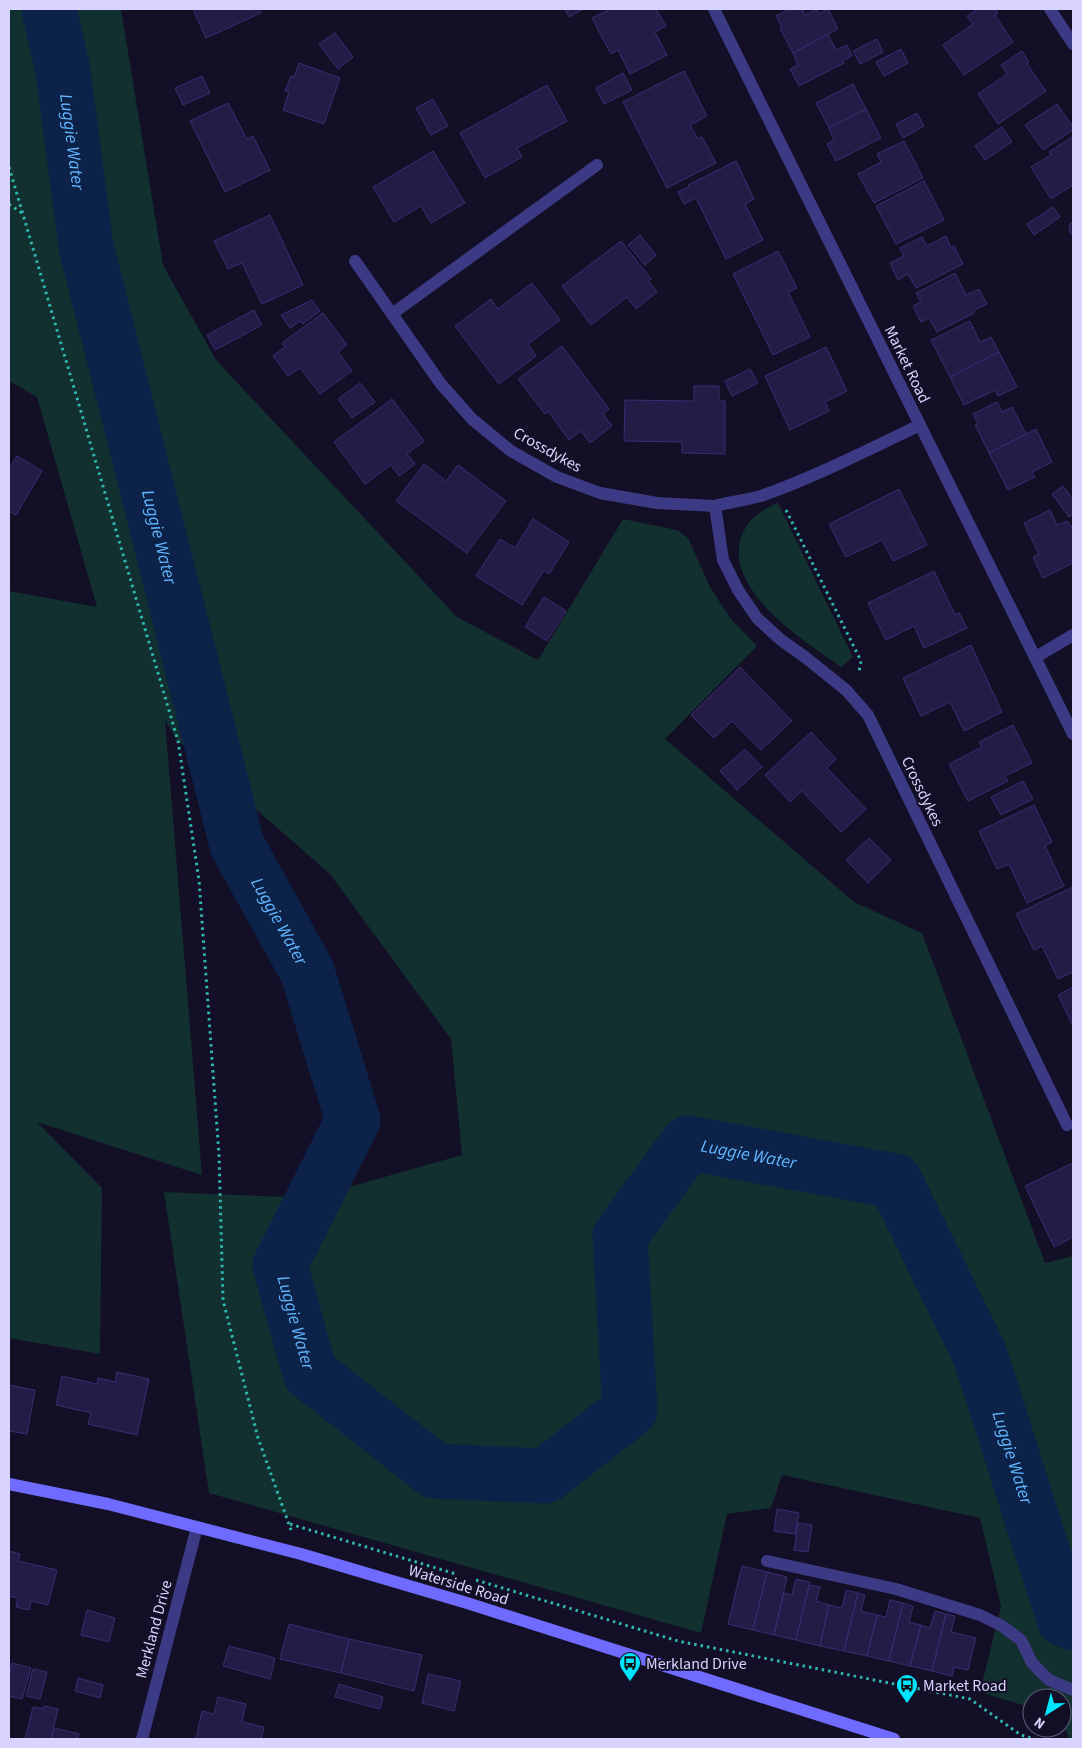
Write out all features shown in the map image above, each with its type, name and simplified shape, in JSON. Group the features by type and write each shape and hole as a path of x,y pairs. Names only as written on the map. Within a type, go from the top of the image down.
{"main road":[{"name":"Waterside Road","path":"9,1484 108,1504 301,1554 468,1603 894,1739"}],"street":[{"name":"Market Road","path":"714,9 1073,734"},
{"path":"1050,9 1073,44"},
{"path":"392,314 596,165"},
{"name":"Crossdykes","path":"355,261 441,384 472,419 511,451 557,477 600,493 657,503 715,506 776,490 920,425"},
{"name":"Crossdykes","path":"715,506 723,560 738,590 757,618 781,640 846,690 868,715 1067,1125"},
{"path":"1036,657 1073,636"},
{"name":"Merkland Drive","path":"142,1739 197,1527"},
{"path":"767,1562 896,1589 980,1615 1002,1626 1021,1640 1032,1663 1048,1680 1073,1690"}],"path":[{"path":"9,167 178,741 199,880 219,1155 223,1300 258,1438 301,1554"},
{"path":"9,204 22,214"},
{"path":"776,490 861,661 856,701"},
{"path":"289,1524 460,1575"},
{"path":"469,1578 678,1641 970,1699 1020,1737 1034,1739"}],"green space":[{"path":"9,9 121,9 163,265 216,360 457,617 538,660 623,519 677,530 688,538 711,589 731,619 757,646 665,739 854,902 922,933 1045,1263 1073,1256 1073,1739 1069,1738 1072,1738 1072,1688 1022,1688 1022,1705 980,1692 1001,1606 980,1518 782,1475 771,1508 727,1514 701,1633 209,1493 164,1192 310,1198 462,1155 451,1039 330,874 178,741 165,720 202,1175 37,1122 102,1188 100,1354 9,1338 9,591 97,607 37,397 9,381"},
{"path":"778,503 853,657 841,667 789,629 756,596 745,577 739,558 741,538 755,516"}],"building":[{"path":"193,9 259,9 261,13 206,38"},
{"path":"565,9 583,9 569,17"},
{"path":"611,9 656,9 666,26 655,32 667,55 630,74 618,50 611,54 592,18"},
{"path":"790,9 802,9 805,15 817,9 819,14 828,9 838,29 793,53 776,16"},
{"path":"978,9 995,9 998,13 995,15 1013,42 964,75 943,45 973,24 967,16"},
{"path":"335,33 353,57 338,69 319,44"},
{"path":"828,34 836,50 847,45 852,56 843,61 844,63 799,86 790,69 798,65 793,53"},
{"path":"877,39 883,52 860,64 853,51"},
{"path":"901,49 908,63 884,76 876,62"},
{"path":"1022,51 1029,62 1027,64 1046,91 998,124 978,94 1007,74 1001,65"},
{"path":"299,63 340,78 324,124 283,110 289,92 285,91 291,76 294,77"},
{"path":"684,71 707,116 690,125 698,139 702,137 716,163 667,188 623,102"},
{"path":"623,73 632,90 604,104 596,88"},
{"path":"202,76 210,93 183,105 175,88"},
{"path":"853,84 866,109 829,128 816,103"},
{"path":"547,85 567,121 517,148 522,157 485,178 460,133"},
{"path":"433,99 448,126 431,135 416,108"},
{"path":"228,103 247,139 253,136 270,170 225,192 190,121"},
{"path":"1057,104 1073,127 1073,130 1043,150 1025,125"},
{"path":"866,109 881,138 836,161 827,144 834,140 829,128"},
{"path":"917,113 924,126 903,138 896,124"},
{"path":"1002,127 1012,142 985,160 975,146"},
{"path":"1072,137 1073,185 1051,199 1031,167 1051,155 1049,152"},
{"path":"904,141 923,178 874,203 858,174 881,162 877,154"},
{"path":"433,151 465,203 431,223 421,206 394,222 373,187"},
{"path":"736,161 754,199 745,204 763,240 726,259 696,198 684,204 678,192"},
{"path":"924,181 944,220 896,244 876,206"},
{"path":"1053,207 1060,217 1034,235 1027,224"},
{"path":"270,215 303,285 262,304 242,263 228,269 214,241"},
{"path":"1073,222 1073,236 1069,230 1070,224"},
{"path":"640,235 656,255 645,265 628,245"},
{"path":"946,236 951,248 954,246 963,264 916,288 908,274 898,280 890,263 904,256 900,248 922,237 927,246"},
{"path":"621,241 651,279 648,281 657,292 636,309 627,297 591,325 562,286"},
{"path":"778,251 797,288 788,292 810,337 773,355 733,274"},
{"path":"955,273 966,295 979,289 987,304 973,311 974,313 937,332 929,318 921,322 913,306 921,302 916,293"},
{"path":"532,283 560,320 528,344 536,356 499,384 455,326 491,299 498,309"},
{"path":"312,300 320,311 303,324 300,321 290,328 281,315"},
{"path":"254,310 262,325 215,350 207,335"},
{"path":"323,313 347,345 338,352 352,371 320,394 300,368 288,376 273,356 285,347 282,343"},
{"path":"970,321 980,342 991,337 999,352 950,377 931,340"},
{"path":"562,346 609,409 603,414 612,426 590,443 581,431 569,440 548,411 545,414 518,379"},
{"path":"826,347 847,391 825,402 829,411 790,430 765,376"},
{"path":"999,352 1017,387 998,396 995,390 964,405 950,377"},
{"path":"750,369 758,383 732,396 725,381"},
{"path":"360,383 375,402 352,418 338,399"},
{"path":"694,386 719,386 719,401 725,401 725,454 682,453 682,442 624,441 625,400 694,401"},
{"path":"392,399 424,441 407,454 415,464 399,476 391,465 365,484 334,442"},
{"path":"997,402 1002,412 1012,407 1026,434 989,453 975,425 978,424 973,414"},
{"path":"1036,429 1052,462 1032,472 1035,477 1008,490 989,453"},
{"path":"17,456 42,471 16,515 9,511 9,467"},
{"path":"424,464 446,481 458,465 506,501 467,553 396,501"},
{"path":"1063,486 1073,499 1073,514 1069,517 1052,494"},
{"path":"899,489 927,545 893,561 882,540 846,557 829,524"},
{"path":"1050,510 1057,525 1067,521 1073,529 1073,563 1043,578 1033,557 1039,554 1024,523"},
{"path":"533,519 569,542 549,574 544,570 522,605 476,576 500,539 515,548"},
{"path":"934,571 955,615 959,613 967,628 924,648 914,626 886,640 868,603"},
{"path":"544,597 566,611 547,641 525,627"},
{"path":"971,645 1002,712 964,731 950,702 921,716 903,678"},
{"path":"740,667 792,721 761,750 732,721 714,738 691,715"},
{"path":"1013,725 1032,763 1005,776 1008,781 968,801 949,764 982,747 979,742"},
{"path":"811,732 836,759 827,768 866,809 841,832 802,791 790,802 765,775"},
{"path":"745,749 762,767 737,790 720,771"},
{"path":"1023,781 1033,799 1001,815 991,797"},
{"path":"1034,805 1052,842 1045,846 1064,886 1027,903 1009,864 997,869 979,831"},
{"path":"869,838 891,860 868,883 846,860"},
{"path":"1073,887 1073,972 1058,979 1042,946 1034,950 1016,914"},
{"path":"1073,987 1073,1026 1058,995"},
{"path":"1073,1163 1073,1237 1054,1247 1025,1186"},
{"path":"117,1372 149,1379 137,1435 88,1424 91,1413 56,1405 62,1376 97,1384 98,1378 115,1382"},
{"path":"9,1385 35,1390 27,1434 9,1431"},
{"path":"777,1509 799,1513 795,1534 774,1531"},
{"path":"798,1523 812,1525 808,1552 794,1550"},
{"path":"9,1551 20,1554 18,1561 57,1570 48,1605 31,1601 29,1610 16,1607 18,1598 9,1596"},
{"path":"742,1566 767,1572 753,1630 728,1624"},
{"path":"767,1572 787,1577 774,1635 753,1630"},
{"path":"796,1579 810,1582 796,1640 774,1635 784,1593 792,1595"},
{"path":"809,1585 820,1587 816,1601 829,1605 820,1646 796,1640"},
{"path":"846,1590 858,1593 844,1651 820,1646 829,1605 842,1608"},
{"path":"858,1593 865,1595 861,1611 877,1615 867,1656 844,1651"},
{"path":"890,1600 903,1603 889,1661 867,1656 877,1615 886,1617"},
{"path":"903,1603 913,1606 909,1622 921,1625 910,1666 889,1661"},
{"path":"87,1610 115,1618 109,1642 81,1635"},
{"path":"935,1611 946,1614 932,1671 910,1666 921,1625 930,1628"},
{"path":"946,1614 955,1616 951,1632 976,1638 968,1670 954,1667 952,1676 932,1671"},
{"path":"289,1624 349,1639 341,1673 280,1659"},
{"path":"349,1639 422,1655 414,1691 341,1673"},
{"path":"229,1646 275,1658 270,1679 223,1666"},
{"path":"12,1663 31,1668 22,1699 9,1696 9,1675"},
{"path":"33,1669 47,1672 40,1699 26,1696"},
{"path":"428,1674 461,1681 454,1711 422,1703"},
{"path":"78,1678 103,1685 100,1698 75,1691"},
{"path":"339,1684 383,1697 380,1709 335,1697"},
{"path":"218,1697 246,1704 242,1722 264,1727 261,1739 196,1739 202,1711 214,1714"},
{"path":"44,1706 58,1709 51,1739 25,1739 33,1707 43,1709"},
{"path":"54,1728 79,1734 77,1739 51,1739"}],"waterway":[{"name":"Luggie Water","path":"49,9 63,71 86,246 237,845 307,971 353,1120 280,1265 310,1373 435,1471 545,1476 630,1410 620,1236 688,1143 895,1181 980,1355 1064,1619 1073,1623"}],"place":[{"name":"Merkland Drive","path":"630,1682"},
{"name":"Market Road","path":"907,1704"}]}
